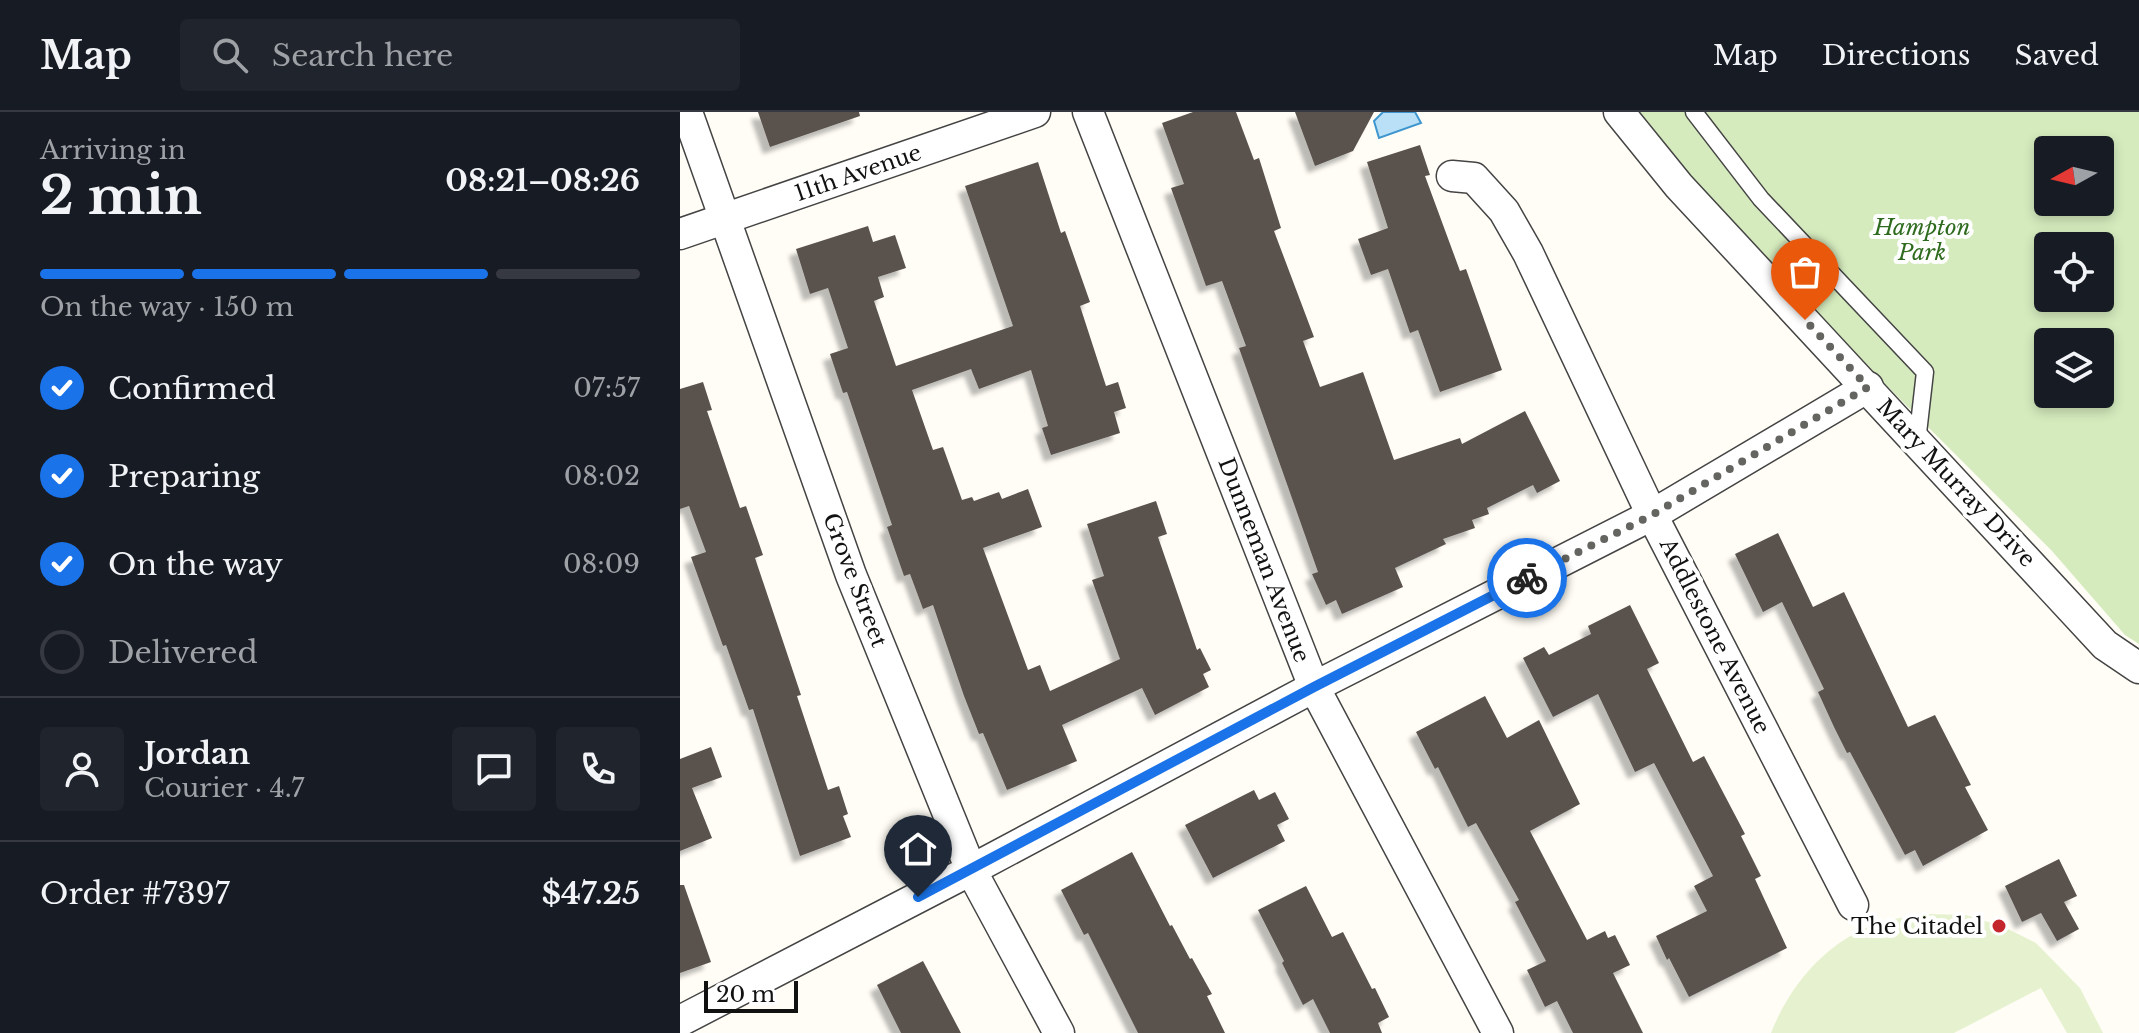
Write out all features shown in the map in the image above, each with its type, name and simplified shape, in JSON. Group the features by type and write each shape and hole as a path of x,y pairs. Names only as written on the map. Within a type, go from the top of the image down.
{"street":[{"name":"Grove Street","path":"687,112 851,575 971,870 1059,1033"},
{"name":"11th Avenue","path":"680,234 1035,112"},
{"name":"Dunneman Avenue","path":"1088,112 1314,687 1498,1033"},
{"name":"Mary Murray Drive","path":"1619,112 1679,186 2105,645 2139,668"},
{"name":"Addlestone Avenue","path":"1452,176 1474,178 1504,211 1528,253 1652,515 1853,905"},
{"path":"680,1021 1314,687 1652,515 1868,387"}],"lane":[{"path":"1694,112 1761,199 1925,372 1917,442"}],"green space":[{"name":"Hampton Park","path":"1636,112 2139,112 2139,644 2125,635 2052,551 1885,384 1718,208"},
{"path":"1928,914 1966,915 2004,927 2036,943 2080,988 2103,1033 2067,1033 2041,988 1954,1033 1771,1033 1790,995 1833,948 1870,926"}],"water":[{"path":"1383,112 1415,112 1421,123 1379,138 1374,121"}],"building":[{"path":"758,112 859,112 860,116 770,147"},
{"path":"1193,112 1236,112 1254,160 1259,158 1281,228 1274,231 1314,337 1303,341 1320,387 1363,372 1394,460 1460,438 1462,444 1525,411 1560,481 1537,493 1533,485 1487,508 1489,514 1472,520 1475,528 1443,539 1446,544 1395,568 1403,587 1342,614 1336,600 1326,605 1312,574 1318,572 1239,348 1246,346 1222,281 1206,286 1171,188 1184,184 1162,123"},
{"path":"1295,112 1374,112 1353,151 1315,166"},
{"path":"1420,145 1430,175 1425,176 1460,271 1466,269 1502,370 1440,392 1418,330 1410,333 1388,269 1371,275 1358,239 1388,228 1367,162"},
{"path":"1038,162 1061,233 1065,231 1090,302 1080,306 1106,386 1118,382 1126,408 1114,412 1120,433 1051,455 1042,428 1048,426 1031,370 979,389 971,369 912,390 933,450 943,447 962,500 972,497 974,501 999,492 1002,499 1028,489 1042,527 983,548 1028,670 1040,665 1050,691 1120,659 1092,580 1104,576 1087,524 1156,501 1167,534 1158,537 1197,650 1200,648 1211,670 1203,674 1209,687 1155,715 1142,688 1062,725 1077,761 1007,790 983,733 979,734 933,605 923,609 910,574 904,576 887,527 892,525 847,392 843,393 830,354 848,348 828,288 810,294 796,249 868,226 873,242 895,235 906,268 878,277 884,297 874,301 896,366 1013,326 965,186"},
{"path":"703,382 712,410 707,411 740,508 746,506 763,555 755,558 801,695 797,696 828,790 839,786 848,814 843,816 851,837 800,856 753,709 749,710 691,557 706,552 689,506 680,509 680,389"},
{"path":"1778,533 1813,607 1844,592 1908,727 1935,715 1971,785 1965,787 1988,830 1923,866 1915,850 1905,855 1834,727 1818,692 1824,689 1782,602 1763,612 1735,554"},
{"path":"1630,605 1659,663 1647,669 1693,762 1704,756 1745,834 1741,836 1761,876 1755,879 1787,948 1689,997 1656,936 1707,911 1694,886 1713,876 1654,763 1635,772 1598,694 1553,717 1523,658 1544,647 1549,655 1591,634 1588,626"},
{"path":"1485,696 1507,738 1539,720 1580,804 1530,831 1587,940 1605,931 1608,938 1615,935 1630,965 1613,973 1643,1033 1573,1033 1557,1001 1545,1007 1527,970 1546,961 1515,902 1519,900 1476,823 1468,827 1438,767 1435,769 1416,732"},
{"path":"711,747 722,777 692,788 712,838 680,851 680,759"},
{"path":"1254,790 1259,800 1275,792 1289,819 1277,825 1285,841 1213,878 1185,825"},
{"path":"1132,852 1170,926 1212,994 1207,996 1225,1033 1138,1033 1088,933 1084,935 1061,890"},
{"path":"2059,859 2077,896 2064,902 2079,929 2057,941 2041,913 2022,922 2005,886"},
{"path":"680,885 684,885 711,962 680,973"},
{"path":"1306,886 1332,937 1343,932 1372,989 1375,988 1389,1017 1378,1023 1382,1033 1330,1033 1313,999 1303,1005 1258,910"},
{"path":"923,961 961,1033 901,1033 877,985"}],"way so far":[{"path":"1527,578 1652,515 1868,387 1805,320"}],"place":[{"name":"The Citadel","path":"1999,926"}],"route":[{"path":"918,897 1527,578"}]}
